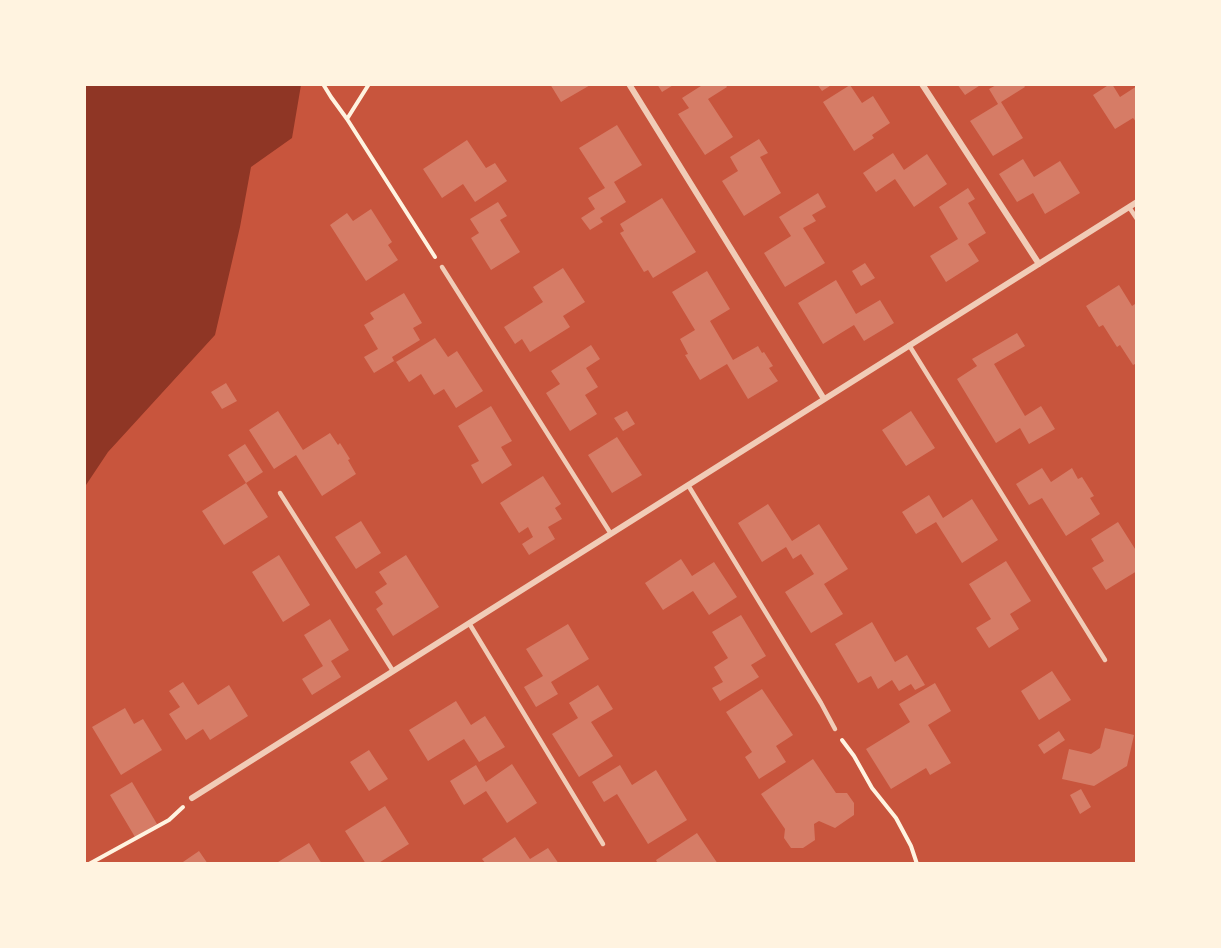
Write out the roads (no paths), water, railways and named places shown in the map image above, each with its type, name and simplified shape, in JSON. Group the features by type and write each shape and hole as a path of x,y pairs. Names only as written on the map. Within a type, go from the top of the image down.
{"street":[{"path":"629,84 824,399"},
{"path":"922,84 1039,264"},
{"path":"192,798 1137,202"}],"lane":[{"path":"1129,207 1137,219"},
{"path":"442,267 611,534"},
{"path":"909,345 1105,660"},
{"path":"688,485 835,729"},
{"path":"280,493 393,671"},
{"path":"469,623 603,844"}]}
